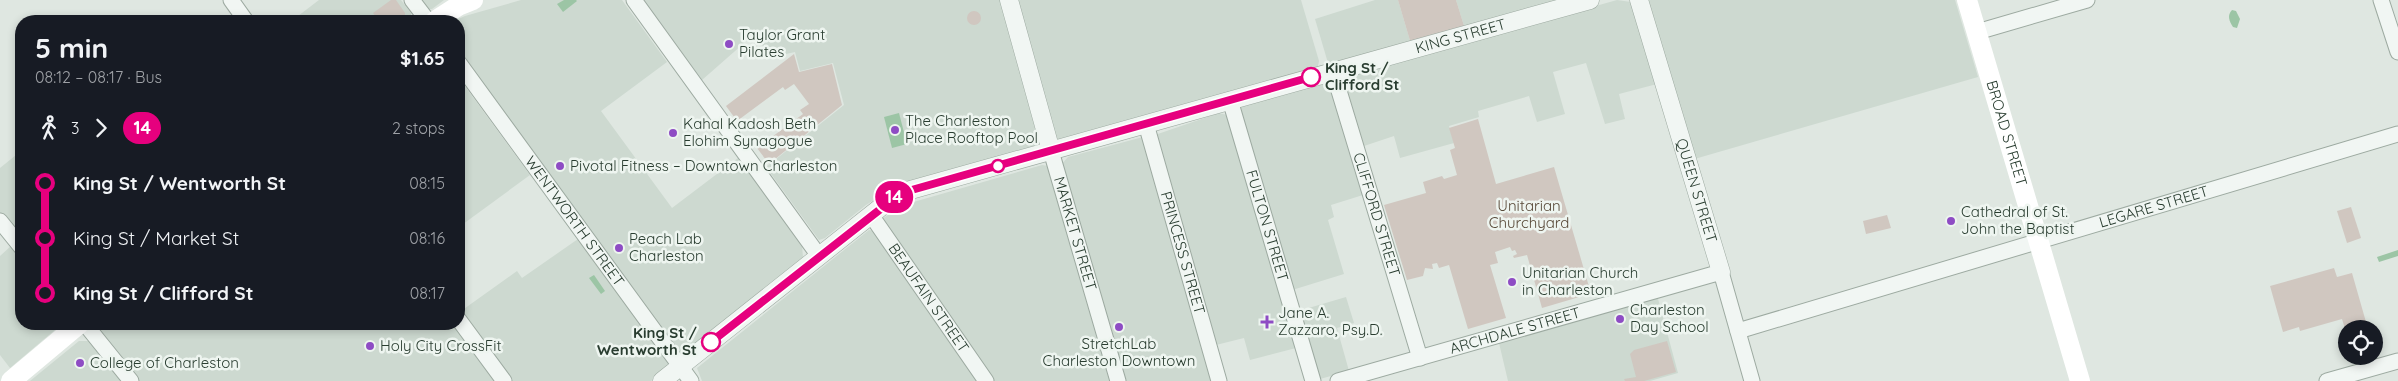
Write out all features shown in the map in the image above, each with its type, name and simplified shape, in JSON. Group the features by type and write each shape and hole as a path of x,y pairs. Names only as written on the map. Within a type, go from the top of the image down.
{"main road":[{"path":"444,15 458,6 473,0"},
{"name":"BROAD STREET","path":"1967,0 2080,381"},
{"path":"11,381 72,330"}],"street":[{"path":"231,0 242,15"},
{"path":"412,0 423,15"},
{"path":"634,0 819,256"},
{"name":"MARKET STREET","path":"1009,0 1118,381"},
{"name":"KING STREET","path":"662,381 870,215 891,199 907,191 1590,0"},
{"name":"QUEEN STREET","path":"1639,0 1752,381"},
{"path":"1977,32 2087,0"},
{"path":"2381,0 2398,52"},
{"name":"WENTWORTH STREET","path":"465,71 691,381"},
{"name":"CLIFFORD STREET","path":"1334,71 1420,358"},
{"name":"FULTON STREET","path":"1230,100 1313,381"},
{"name":"PRINCESS STREET","path":"1146,124 1219,381"},
{"name":"LEGARE STREET","path":"1738,331 2398,134"},
{"name":"BEAUFAIN STREET","path":"870,215 986,381"},
{"path":"0,221 15,240"},
{"name":"ARCHDALE STREET","path":"1338,381 1721,272"},
{"path":"465,328 504,381"},
{"path":"90,330 131,381"},
{"path":"2326,381 2398,361"}],"shaded area":[{"path":"319,0 401,0 411,13 411,15 299,15"},
{"path":"421,0 444,0 432,9 428,9"},
{"path":"521,0 622,0 667,62 601,111 672,208 738,158 802,245 803,258 687,352 680,353 676,351 465,62 465,16"},
{"path":"564,0 577,1 563,12 557,4"},
{"path":"643,0 1000,0 1038,138 1038,145 1035,148 890,190 866,205 825,238 819,240 766,167 844,105 833,63 800,71 795,52 777,56 751,37 702,80"},
{"path":"1014,0 1301,0 1319,61 1318,66 1314,71 1058,141 1054,139"},
{"path":"1375,0 1398,0 1411,44 1332,66 1328,63 1315,19"},
{"path":"1456,0 1566,0 1465,29"},
{"path":"1617,0 1631,2 1657,84 1619,94 1625,119 1605,124 1586,63 1553,72 1565,114 1537,122 1529,96 1478,111 1479,117 1449,126 1454,143 1400,158 1394,136 1361,147 1342,81 1344,77"},
{"path":"1643,0 1955,0 1978,77 1691,160"},
{"path":"2232,10 2236,11 2240,19 2237,28 2233,27 2230,20 2229,14"},
{"path":"1321,84 1331,88 1363,195 1331,205 1334,217 1328,220 1344,274 1289,291 1237,110 1241,107"},
{"path":"465,86 530,175 465,223"},
{"name":"The Charleston Place Rooftop Pool","path":"899,113 907,144 892,148 884,117"},
{"path":"1219,113 1227,115 1296,348 1250,360 1244,338 1212,346 1152,136"},
{"path":"1143,137 1217,381 1123,381 1060,166 1068,157"},
{"path":"15,156 15,232 0,213 0,168"},
{"path":"1042,165 1048,166 1113,381 992,381 882,219 903,205"},
{"path":"869,230 875,231 979,381 702,381 697,368"},
{"path":"578,239 665,357 668,363 664,371 651,381 512,381 465,316 465,308 517,271 522,278"},
{"path":"11,246 15,251 15,330 55,330 10,368 0,355 0,256"},
{"path":"2398,250 2398,256 2379,262 2377,257"},
{"path":"594,275 605,291 601,294 589,278"},
{"name":"Charleston Day School","path":"1657,295 1678,373 1650,381 1508,381 1499,343"},
{"path":"1346,297 1354,323 1337,328 1349,371 1320,379 1316,377 1295,312"},
{"path":"457,330 495,381 135,381 97,331"},
{"name":"College of Charleston","path":"79,341 89,341 93,344 122,381 30,381"}],"green space":[{"path":"391,0 396,0 405,15 374,15 373,13"},
{"path":"1398,0 1456,0 1465,29 1411,44"},
{"path":"971,11 977,11 981,18 977,25 971,25 967,21 967,15"},
{"path":"794,54 799,72 832,64 842,105 769,164 757,148 803,114 800,110 809,104 794,84 785,90 783,87 737,121 726,106"},
{"name":"Unitarian Churchyard","path":"1478,119 1496,184 1554,167 1590,290 1586,295 1542,308 1527,255 1514,258 1513,256 1517,254 1510,247 1495,252 1498,263 1490,265 1506,318 1468,329 1449,265 1439,268 1437,263 1432,264 1433,269 1425,268 1423,276 1407,280 1384,205 1426,193 1423,182 1442,176 1444,179 1457,175 1450,150 1455,148 1449,128"},
{"path":"2351,207 2361,238 2347,243 2337,211"},
{"path":"1887,215 1891,228 1866,234 1863,221"},
{"path":"2334,268 2337,277 2352,273 2365,320 2342,319 2300,331 2299,327 2283,332 2270,286"},
{"path":"1667,341 1676,372 1644,381 1625,381 1624,379 1636,377 1630,354 1634,350"}],"bus line":[{"name":"14","path":"711,342 901,193 1311,77"}],"place":[{"name":"Taylor Grant Pilates","path":"729,44"},
{"name":"King St / Clifford St","path":"1311,77"},
{"name":"The Charleston Place Rooftop Pool","path":"895,130"},
{"name":"Kahal Kadosh Beth Elohim Synagogue","path":"673,133"},
{"name":"Pivotal Fitness – Downtown Charleston","path":"560,166"},
{"name":"Cathedral of St. John the Baptist","path":"1951,221"},
{"name":"Peach Lab Charleston","path":"619,248"},
{"name":"Unitarian Church in Charleston","path":"1512,282"},
{"name":"Charleston Day School","path":"1620,319"},
{"name":"Jane A. Zazzaro, Psy.D.","path":"1267,322"},
{"name":"StretchLab Charleston Downtown","path":"1119,327"},
{"name":"King St / Wentworth St","path":"711,342"},
{"name":"Holy City CrossFit","path":"370,346"},
{"name":"College of Charleston","path":"80,363"}]}
